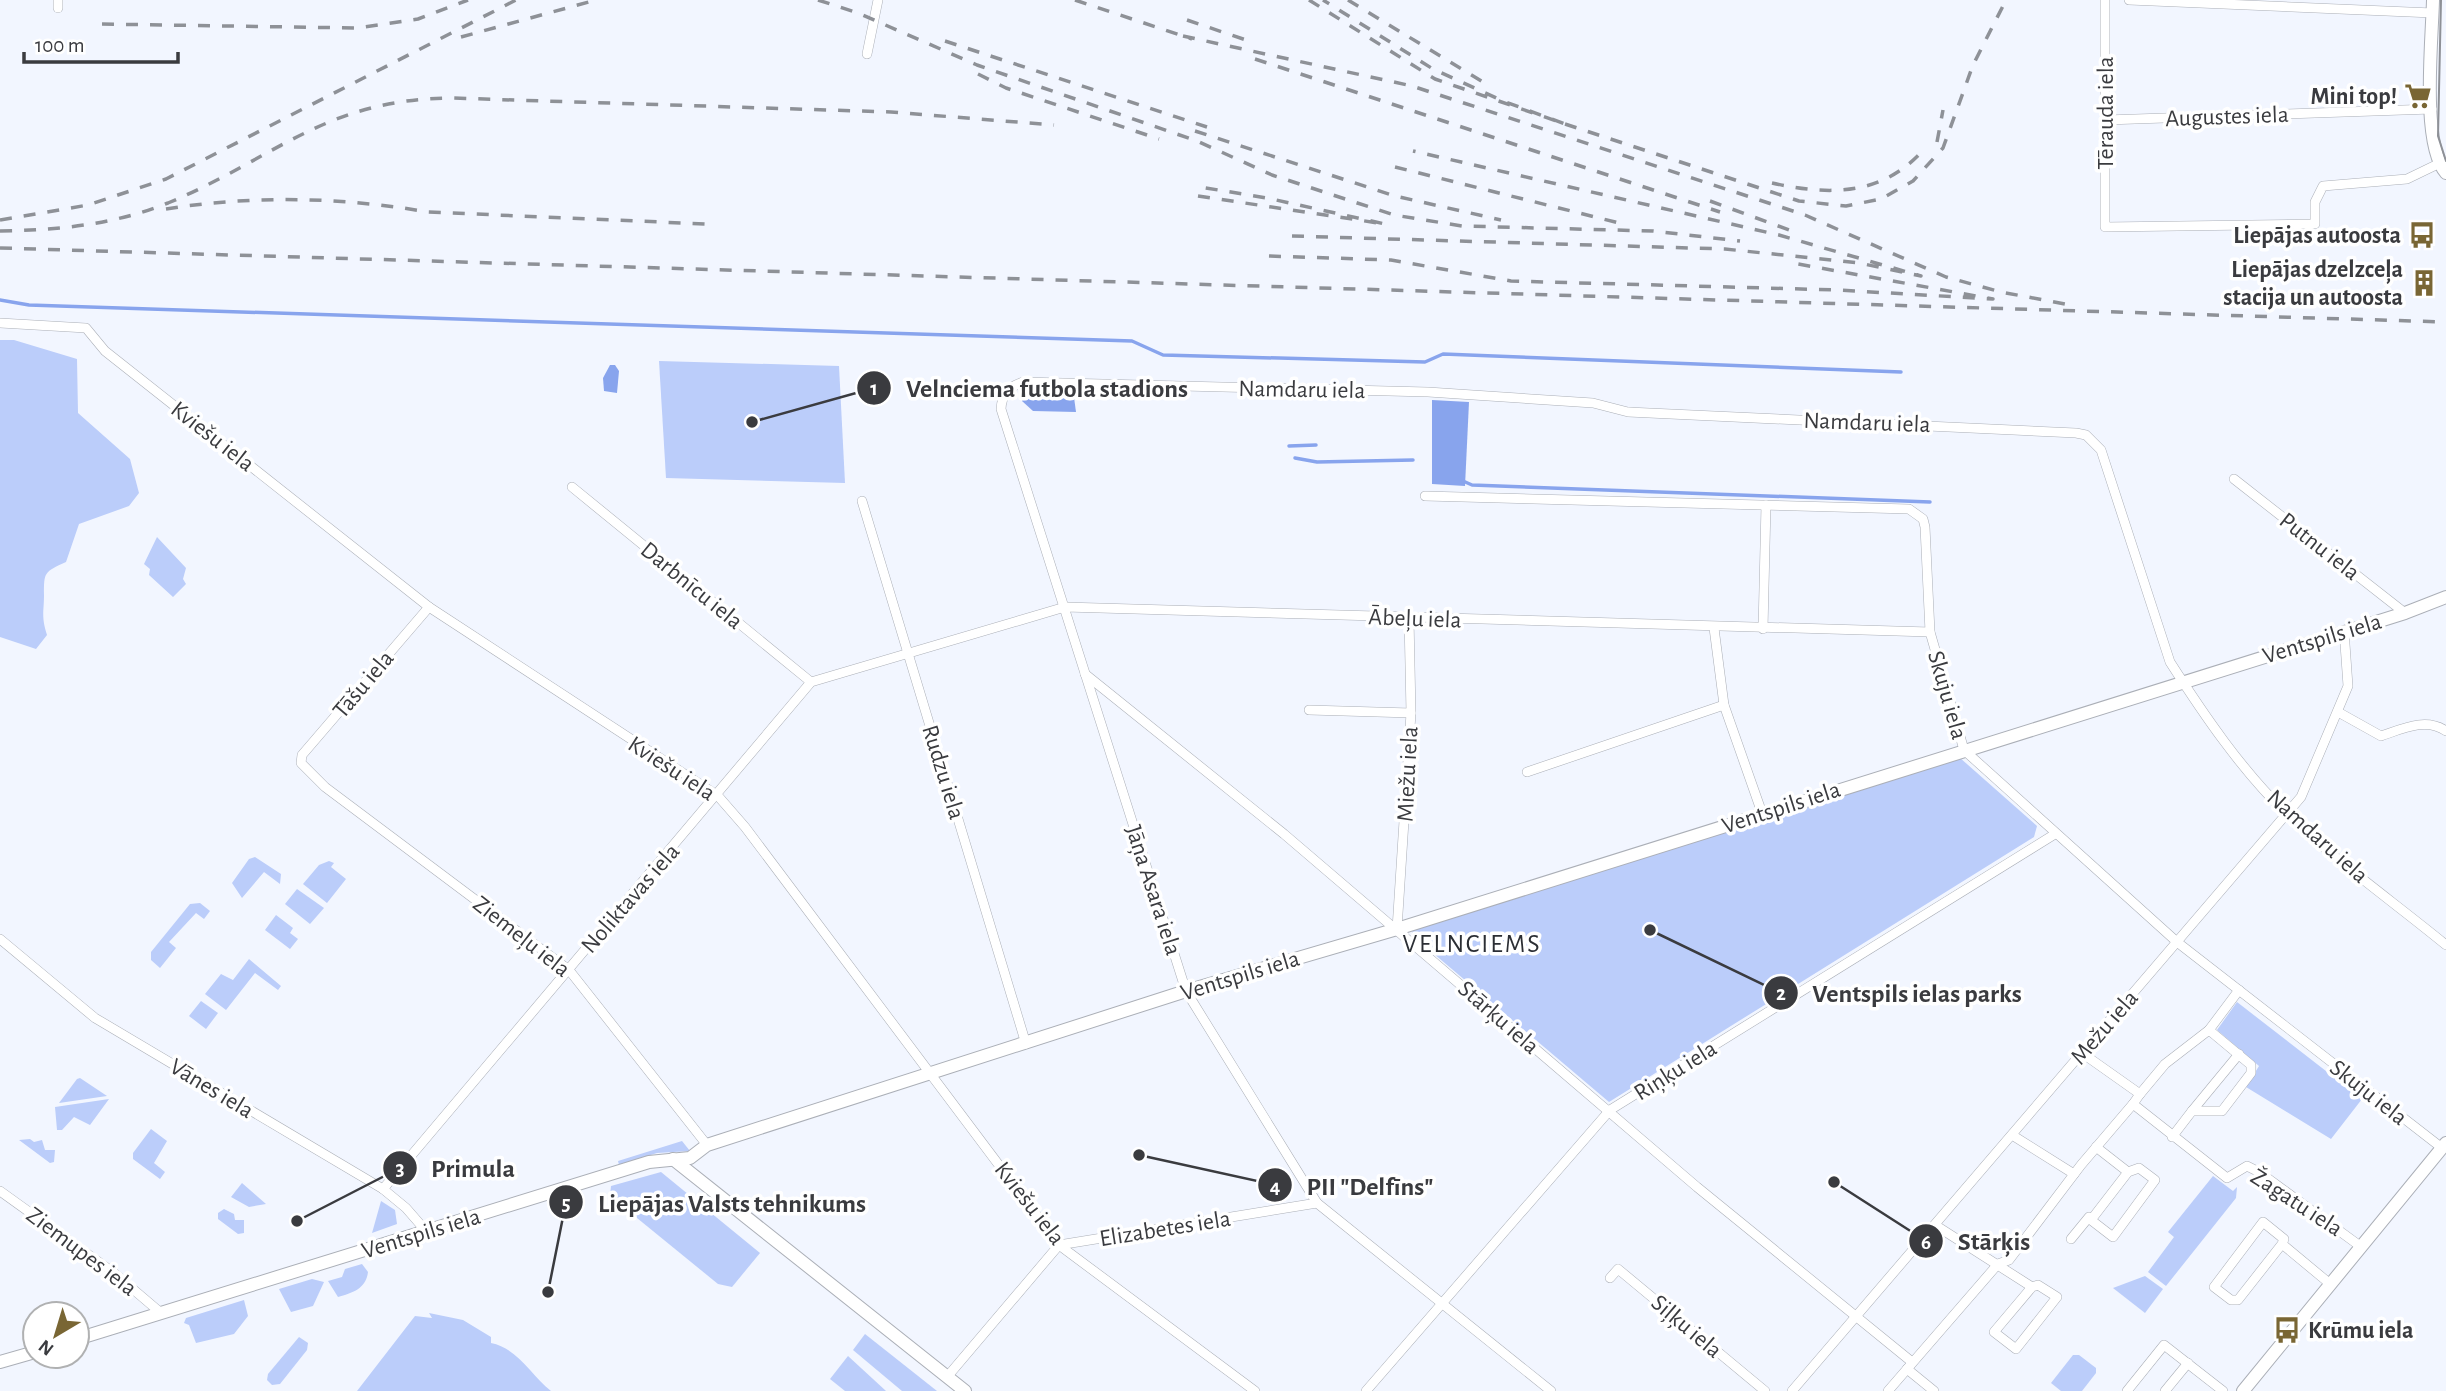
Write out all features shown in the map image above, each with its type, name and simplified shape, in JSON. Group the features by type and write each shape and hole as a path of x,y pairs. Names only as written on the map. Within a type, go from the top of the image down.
{"street":[{"path":"867,54 878,0"},
{"name":"Tērauda iela","path":"2105,0 2105,227 2315,224 2315,202 2323,186 2407,179 2442,169"},
{"path":"2129,0 2433,7 2431,140 2442,169"},
{"name":"Augustes iela","path":"2106,120 2432,109"},
{"name":"Kviešu iela","path":"0,323 86,328 105,351 429,607 718,796 745,827 1059,1245 1255,1391"},
{"name":"Namdaru iela","path":"1009,387 1023,382 1428,392 1593,403 1628,412 2086,435 2101,450 2170,662 2182,681 2252,774 2287,815 2446,945"},
{"name":"Jāņa Asara iela","path":"1009,387 1002,399 1001,409 1186,991 1317,1203 1551,1391"},
{"name":"Putnu iela","path":"2234,479 2405,612"},
{"name":"Darbnīcu iela","path":"572,487 811,682"},
{"name":"Skuju iela","path":"1425,496 1877,506 1909,509 1917,514 1925,527 1930,632 1964,750 2177,943 2444,1145"},
{"name":"Rudzu iela","path":"862,501 1026,1044"},
{"path":"1763,629 1766,505"},
{"path":"2405,612 2446,597"},
{"name":"Tāšu iela","path":"301,763 302,755 429,607"},
{"name":"Ābeļu iela","path":"907,653 1065,607 1714,628 1930,632"},
{"name":"Ventspils iela","path":"91,1335 649,1162 691,1158 707,1145 1186,991 1397,929 2405,612"},
{"name":"Miežu iela","path":"1397,929 1410,713 1409,618"},
{"path":"1714,628 1724,705 1762,813"},
{"name":"Mežu iela","path":"1792,1391 2287,815 2309,779 2348,686 2344,630"},
{"path":"811,682 907,653"},
{"name":"Stārķu iela","path":"1084,673 1397,929 1856,1319 1934,1391"},
{"name":"Noliktavas iela","path":"383,1189 718,796 811,682"},
{"path":"1527,772 1724,705"},
{"path":"1309,710 1410,713"},
{"path":"2338,712 2381,736 2419,724 2439,726 2446,731"},
{"name":"Ziemeļu iela","path":"301,763 325,787 569,970 707,1145"},
{"name":"Riņķu iela","path":"1366,1391 1610,1110 2055,834"},
{"name":"Vānes iela","path":"0,939 95,1018 383,1189 406,1208 426,1231"},
{"path":"1888,1391 1998,1264 2009,1260 2074,1174 2165,1064 2209,1030 2239,990"},
{"path":"2192,1111 2222,1111 2251,1073 2251,1065 2209,1030"},
{"path":"2082,1053 2140,1094"},
{"path":"2172,1137 2239,1054"},
{"name":"Žagatu iela","path":"2133,1104 2227,1178 2247,1166 2259,1172 2360,1245"},
{"path":"2012,1135 2074,1174"},
{"path":"2243,1391 2444,1145"},
{"path":"2096,1147 2128,1172"},
{"path":"673,1159 965,1391"},
{"path":"2071,1239 2089,1217 2091,1220 2113,1237 2155,1180 2139,1168 2128,1172 2091,1220"},
{"name":"Ziemupes iela","path":"0,1191 114,1273 161,1313"},
{"name":"Elizabetes iela","path":"1059,1245 1317,1203"},
{"path":"2263,1222 2284,1239 2282,1244 2238,1300 2231,1300 2214,1287 2263,1222"},
{"path":"1935,1225 2032,1287"},
{"path":"2282,1244 2329,1283"},
{"path":"947,1377 1059,1245"},
{"name":"Siļķu iela","path":"1610,1278 1618,1269 1765,1391"},
{"path":"2038,1285 2057,1297 2016,1349 1994,1332 2032,1287 2038,1285"},
{"path":"2127,1391 2164,1345 2223,1391"},
{"path":"0,1362 21,1356"},
{"path":"2165,1391 2188,1363"}],"shaded area":[{"path":"0,340 14,340 77,359 78,413 130,459 139,493 129,506 79,524 66,562 49,571 45,577 43,614 47,635 36,649 0,637"},
{"path":"659,361 839,366 845,483 666,478"},
{"path":"157,537 186,568 183,579 186,584 173,597 149,575 150,569 144,564"},
{"path":"1959,757 2037,826 2034,837 1609,1102 1414,937 1412,932 1416,928"},
{"path":"255,857 281,874 280,884 264,872 242,898 232,883 249,859"},
{"path":"329,861 334,863 331,867 346,879 327,903 303,884 319,865"},
{"path":"297,889 324,908 310,924 285,904"},
{"path":"200,903 210,911 204,919 196,913 169,942 176,948 160,968 151,960 151,952 190,904"},
{"path":"276,915 293,928 290,933 298,939 290,949 265,930"},
{"path":"249,959 281,986 278,990 255,973 226,1010 205,994 221,974 233,980"},
{"path":"201,1001 218,1013 206,1029 189,1016"},
{"path":"2237,1002 2362,1099 2331,1139 2246,1087 2259,1066 2217,1030"},
{"path":"80,1078 107,1096 59,1103 77,1079"},
{"path":"109,1099 90,1125 74,1117 62,1130 57,1130 55,1107"},
{"path":"151,1129 167,1141 154,1163 165,1172 160,1179 133,1159 133,1153"},
{"path":"30,1139 34,1142 42,1140 45,1150 55,1150 54,1162 50,1163 19,1140"},
{"path":"682,1141 690,1151 657,1153 619,1165 618,1161"},
{"path":"661,1172 760,1253 732,1287 718,1284 610,1196 611,1186"},
{"path":"2213,1176 2233,1191 2237,1187 2236,1198 2166,1286 2148,1272 2174,1237 2168,1232"},
{"path":"242,1183 266,1204 249,1207 231,1197"},
{"path":"381,1201 395,1210 397,1224 372,1233"},
{"path":"224,1209 234,1214 235,1220 244,1220 244,1233 238,1234 218,1219 218,1213"},
{"path":"362,1264 368,1272 364,1283 353,1292 338,1297 328,1281 342,1277 345,1269"},
{"path":"2145,1276 2163,1289 2145,1313 2113,1288"},
{"path":"312,1279 324,1282 313,1306 291,1312 279,1289"},
{"path":"244,1300 248,1316 234,1334 196,1343 189,1325 184,1323 186,1318"},
{"path":"429,1313 463,1320 491,1337 491,1343 509,1350 551,1391 357,1391 415,1316 432,1318"},
{"path":"865,1334 937,1391 902,1391 853,1350"},
{"path":"299,1337 308,1343 307,1350 280,1384 272,1385 267,1380 268,1374"},
{"path":"2073,1355 2079,1355 2096,1368 2096,1373 2082,1391 2061,1391 2051,1383"},
{"path":"848,1356 886,1391 845,1391 830,1379"}],"water":[{"path":"610,365 615,365 619,371 617,393 604,391 603,378"},
{"path":"1073,390 1076,412 1033,411 1022,401 1024,392"},
{"path":"1432,400 1469,402 1465,486 1432,484"}],"waterway":[{"path":"0,300 29,305 1132,341 1163,355 1425,362 1443,354 1901,372"},
{"path":"1289,446 1316,445"},
{"path":"1295,458 1317,462 1413,460"},
{"path":"1463,481 1472,485 1930,502"}],"tram line":[{"path":"2441,0 2438,136 2446,161"}],"railway":[{"path":"102,24 357,28 418,19 468,0"},
{"path":"0,220 88,205 166,179 516,0"},
{"path":"461,37 596,0"},
{"path":"818,0 858,13 977,65 1197,141 1272,175 1394,215 1462,226 1653,231 1740,241"},
{"path":"1075,0 1192,39"},
{"path":"1309,0 1435,79 1565,124 1503,101 1433,69 1323,0"},
{"path":"1348,0 1483,82"},
{"path":"1565,124 1799,201 1846,206 1881,199 1913,181 1943,148 1973,65 2006,0"},
{"path":"1187,20 1252,42"},
{"path":"1183,36 1412,86 1805,215 1946,277 2001,292 2065,304"},
{"path":"945,41 1207,127"},
{"path":"1255,59 1720,212"},
{"path":"978,74 1006,88 1159,139"},
{"path":"0,231 85,225 127,217 168,203 205,186 302,134 334,120 407,101 451,98 891,112 1054,125"},
{"path":"1937,142 1943,110"},
{"path":"1195,131 1395,196 1501,220"},
{"path":"1772,183 1815,190 1874,184 1892,176 1925,148"},
{"path":"1292,236 1725,249 1859,263 1921,276 1779,235 1413,151"},
{"path":"1395,167 1619,223"},
{"path":"1198,196 1385,224 1267,198 1200,187"},
{"path":"166,209 231,201 297,200 363,203 428,212 706,224"},
{"path":"1710,201 1792,231"},
{"path":"0,248 2446,322"},
{"path":"1269,256 1391,260 1511,281 1837,290 1993,299 1798,264"}],"place":[{"name":"Mini top!","path":"2418,96"},
{"name":"Liepājas autoosta","path":"2422,235"},
{"name":"Liepājas dzelzceļa stacija un autoosta","path":"2424,283"},
{"name":"Velnciema futbola stadions","path":"752,422"},
{"name":"Ventspils ielas parks","path":"1650,930"},
{"name":"PII \"Delfīns\"","path":"1139,1155"},
{"name":"Stārķis","path":"1834,1182"},
{"name":"Primula","path":"297,1221"},
{"name":"Liepājas Valsts tehnikums","path":"548,1292"},
{"name":"Krūmu iela","path":"2287,1330"}],"district":[{"name":"VELNCIEMS","path":"1472,943"}]}
